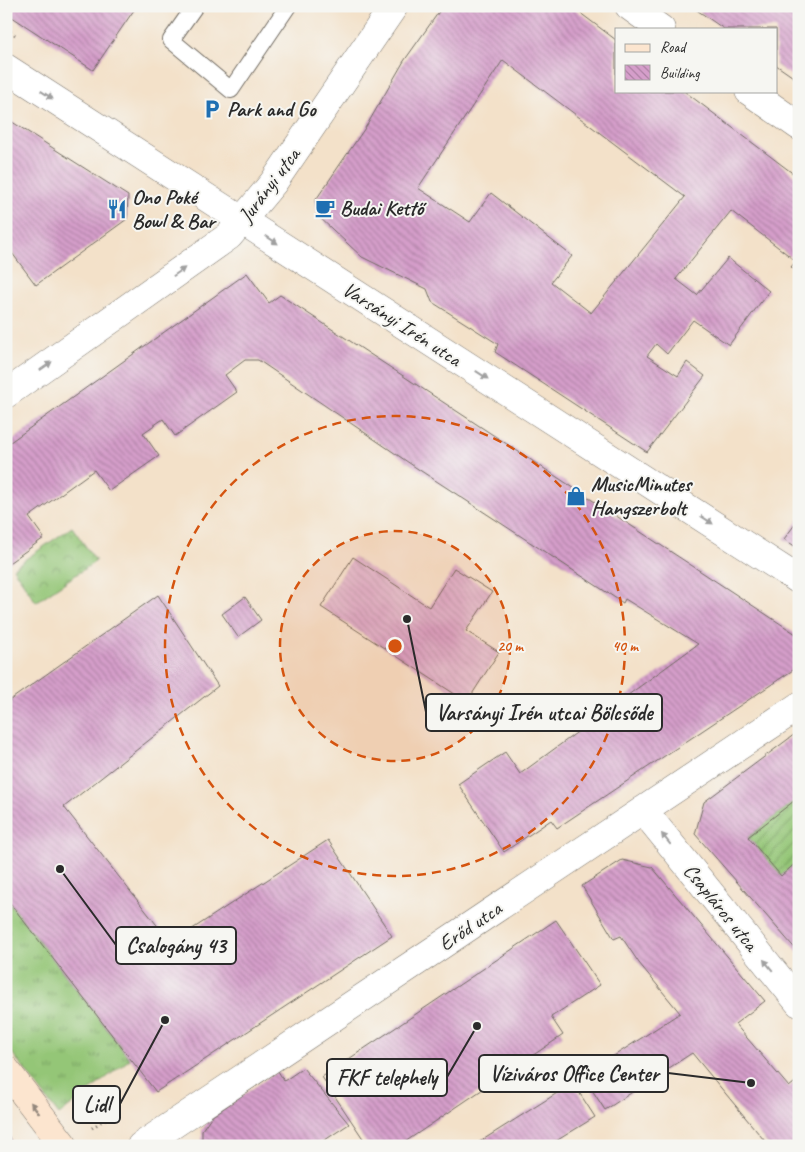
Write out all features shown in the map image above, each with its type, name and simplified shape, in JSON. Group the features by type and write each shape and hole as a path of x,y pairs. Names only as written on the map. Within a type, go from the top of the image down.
{"street":[{"name":"Jurányi utca","path":"6,394 230,236 273,183 394,6"},
{"path":"629,6 660,28"},
{"name":"Varsányi Irén utca","path":"6,68 799,580"},
{"path":"750,92 799,126"},
{"name":"Erőd utca","path":"141,1146 799,706"},
{"name":"Csapláros utca","path":"643,810 799,1003"},
{"path":"6,1070 64,1146"}],"lane":[{"path":"194,6 171,40 230,90 288,6"}],"green space":[{"path":"72,527 96,561 36,602 13,568"},
{"path":"799,798 799,860 781,876 748,837"},
{"path":"6,898 130,1059 59,1115 6,1045"}],"building":[{"path":"6,6 128,6 134,10 93,70 6,13"},
{"path":"443,6 571,6 615,39 615,92 685,92 799,178 799,273 791,267 796,261 731,211 676,279 697,295 728,258 769,291 729,345 693,320 667,354 656,344 647,356 678,376 687,362 705,376 647,452 495,352 498,344 432,302 427,289 362,257 318,216 315,201 367,125 404,61","holes":["503,60 685,197 591,313 551,282 572,256 491,193 470,222 418,188"]},
{"path":"691,6 799,6 799,81 778,66 778,28 723,28"},
{"path":"6,118 128,196 127,219 36,285 6,245"},
{"path":"247,273 269,303 280,295 799,636 799,666 557,828 551,820 504,852 458,784 505,752 520,774 698,644 625,599 623,603 418,469 258,360 245,360 225,375 237,392 175,436 163,419 143,433 159,456 109,491 94,470 29,517 44,538 6,565 6,445"},
{"path":"799,519 799,549 784,539"},
{"path":"353,557 429,607 454,568 492,592 466,631 499,652 467,702 321,607"},
{"path":"158,595 218,686 64,807 171,943 328,840 392,936 156,1092 6,898 6,703"},
{"path":"245,597 261,620 238,637 222,614"},
{"path":"799,731 799,797 748,837 781,876 799,860 799,953 695,834 704,802"},
{"path":"622,860 652,867 765,1001 735,1024 789,1087 799,1079 799,1146 769,1146 692,1053 605,1110 583,1076 680,1013 639,963 621,936 614,939 582,886"},
{"path":"556,920 600,985 551,1017 563,1035 399,1146 368,1146 322,1077"},
{"path":"303,1068 349,1124 316,1146 202,1146 202,1130 211,1117 278,1071 284,1081"},
{"path":"573,1083 595,1117 548,1146 473,1146"},
{"path":"6,1133 16,1146 6,1146"}],"place":[{"name":"Park and Go","path":"212,109"},
{"name":"Budai Kettő","path":"325,208"},
{"name":"Ono Poké Bowl & Bar","path":"117,209"},
{"name":"MusicMinutes Hangszerbolt","path":"576,496"},
{"name":"Varsányi Irén utcai Bölcsőde","path":"407,619"},
{"name":"Csalogány 43","path":"60,869"},
{"name":"Lidl","path":"165,1020"},
{"name":"FKF telephely","path":"477,1026"},
{"name":"Víziváros Office Center","path":"751,1083"}]}
